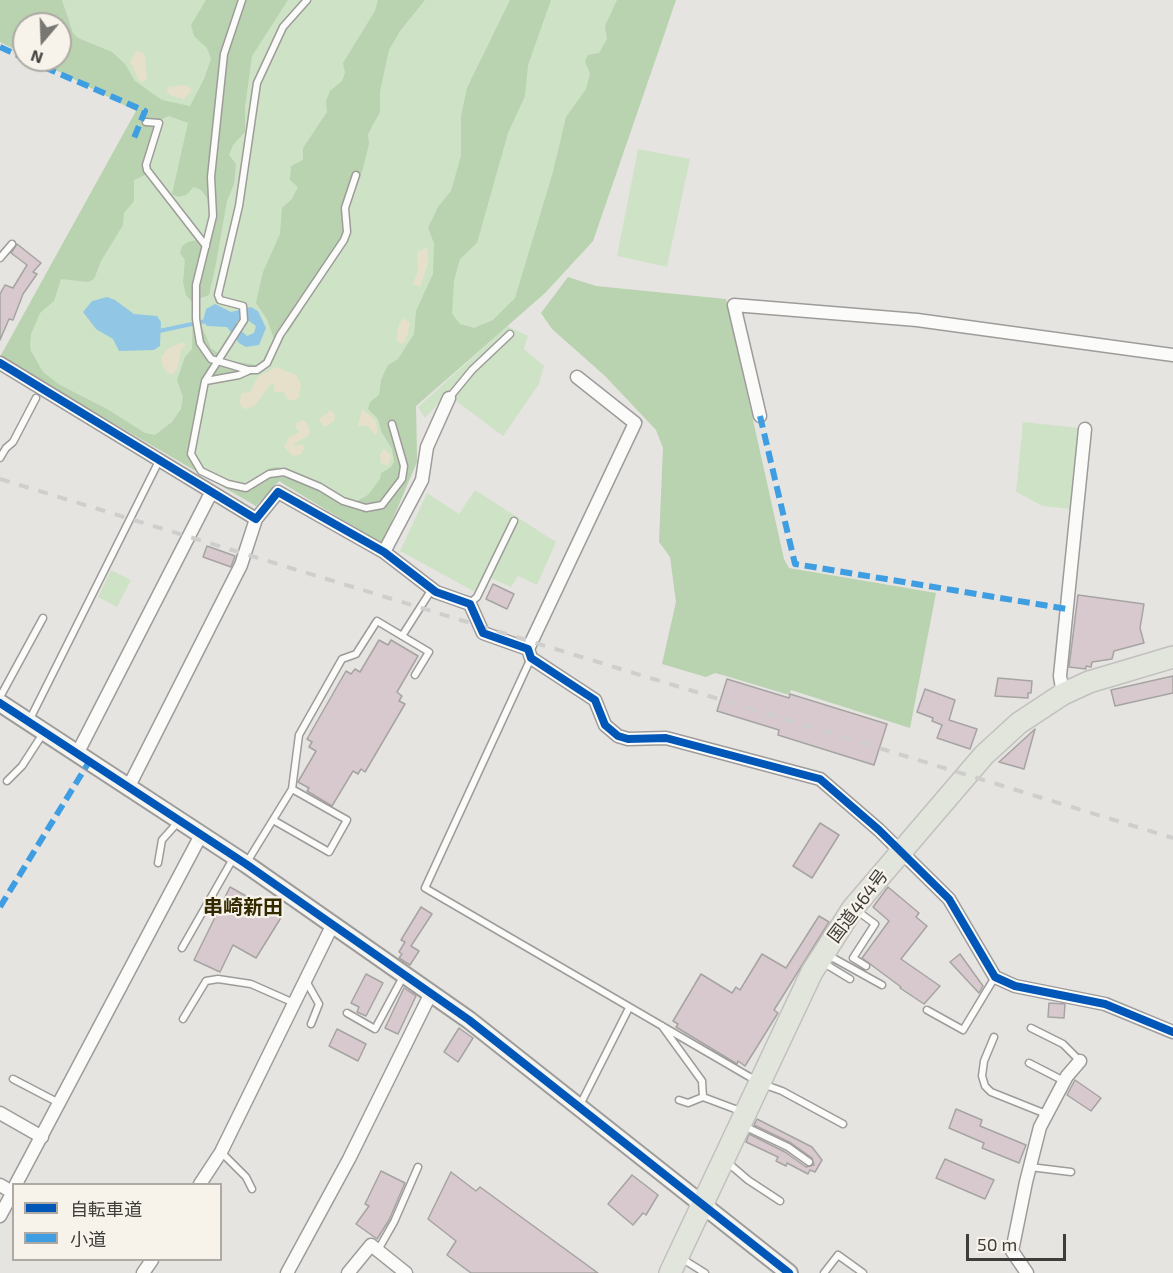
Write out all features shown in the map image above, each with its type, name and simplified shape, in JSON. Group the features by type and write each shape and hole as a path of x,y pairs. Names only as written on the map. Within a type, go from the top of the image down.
{"highway":[{"name":"国道464号","path":"673,1266 821,956 854,908 984,755 1018,723 1063,694 1122,670 1173,657"}],"street":[{"path":"760,416 734,305 917,320 1173,355"},
{"path":"0,363 256,519"},
{"path":"530,653 635,423 576,377"},
{"path":"384,552 422,480 427,447 449,398"},
{"path":"1063,694 1060,676 1085,429"},
{"path":"128,788 241,565 256,519 278,492 384,552 432,588 470,604 483,633 530,653 596,700 610,732 628,739 666,738 820,779 867,818 949,899 995,977 1015,986 1105,1004 1173,1032"},
{"path":"77,754 211,493"},
{"path":"0,703 240,860 431,993 580,1106 789,1273"},
{"path":"17,1183 201,835"},
{"path":"202,1183 221,1152 333,924"},
{"path":"287,1273 349,1159 431,993"},
{"path":"1027,1273 1012,1251 1012,1238 1046,1114 1064,1081 1080,1061"},
{"path":"0,1113 42,1137"},
{"path":"0,1216 12,1193"},
{"path":"348,1273 371,1245 399,1271"}],"lane":[{"path":"242,0 224,54 211,177 213,216 196,285 196,322 200,343 206,354 218,363 248,370 257,370 267,363 280,335 339,250 347,232 345,208 356,174"},
{"path":"307,0 282,27 257,83 239,206 218,295 220,300 243,306 244,320 205,381 190,454 201,471 240,487 246,488 275,471 284,472 354,505 366,508 381,505 402,479 404,466 392,424"},
{"path":"146,122 159,123 146,165 147,170 206,246"},
{"path":"0,258 12,244"},
{"path":"449,398 472,370 510,334"},
{"path":"205,381 238,375 248,370"},
{"path":"0,458 6,448 14,442 36,398"},
{"path":"28,722 159,461"},
{"path":"470,604 477,597 514,521"},
{"path":"402,636 432,588"},
{"path":"0,696 43,618"},
{"path":"182,948 240,860 273,820 292,789 299,735 342,659 356,654 377,621 429,652 415,675"},
{"path":"530,653 425,888 760,1083 782,1091 843,1124"},
{"path":"7,781 22,766 44,732"},
{"path":"273,820 329,852 347,820 292,789"},
{"path":"158,863 162,840 179,821"},
{"path":"854,908 874,924 853,958 866,966"},
{"path":"821,956 850,979"},
{"path":"821,956 882,985"},
{"path":"347,1013 375,1029 404,974"},
{"path":"927,1010 963,1030 995,977"},
{"path":"183,1019 206,981 218,979 251,984 294,1003"},
{"path":"305,981 319,1004 311,1024"},
{"path":"580,1106 629,1008"},
{"path":"660,1023 702,1081 703,1096"},
{"path":"1031,1028 1063,1044 1080,1061"},
{"path":"994,1037 984,1061 982,1076 985,1086 991,1092 1046,1114"},
{"path":"1029,1063 1064,1081"},
{"path":"13,1079 59,1103"},
{"path":"679,1100 688,1103 703,1096"},
{"path":"703,1096 809,1162"},
{"path":"221,1152 246,1177 252,1189"},
{"path":"724,1160 780,1201"},
{"path":"378,1250 394,1222 418,1167"},
{"path":"1030,1167 1071,1173"},
{"path":"824,1273 838,1255 863,1273"},
{"path":"673,1266 684,1258 705,1273"}],"green space":[{"path":"0,0 676,0 593,241 545,293 507,326 528,336 524,349 544,366 539,384 503,436 447,394 425,418 418,407 491,341 416,406 417,462 382,544 279,481 256,506 0,357 136,111 60,72 72,72 72,12 12,12 12,48 0,42"},
{"path":"0,0 62,0 66,12 12,12 12,48 0,42"},
{"path":"206,0 288,0 252,56 245,107 245,132 233,145 229,155 236,164 234,184 227,201 209,295 198,299 201,325 211,348 227,360 256,365 263,360 274,339 267,319 256,303 263,272 280,234 282,208 292,199 298,187 290,180 291,166 303,160 303,148 327,112 326,101 330,91 342,81 345,73 343,63 375,11 378,0 425,0 400,31 389,50 380,91 380,112 368,134 369,144 362,172 347,209 345,243 289,331 280,338 269,365 258,373 209,384 194,442 194,454 200,464 207,470 238,485 249,483 270,468 278,467 301,475 348,501 357,501 368,495 380,479 381,473 391,467 394,462 392,449 381,431 378,419 368,409 370,402 379,395 381,380 388,365 398,359 414,334 416,311 433,274 434,243 428,228 438,207 451,191 461,156 461,116 467,88 510,0 551,0 528,65 525,96 508,133 477,243 460,259 454,281 452,314 460,324 474,328 493,320 515,298 553,172 566,117 586,89 590,74 585,61 588,55 599,53 607,39 605,26 617,0 676,0 593,241 545,293 416,406 417,462 382,544 279,481 256,506 0,357 136,111 60,72 72,72 72,30 78,38 112,52 125,64 135,81 162,100 190,106 211,59 207,48 194,36 191,25","holes":["169,116 188,123 172,194 178,197 186,195 194,187 201,190 207,198 210,217 205,238 188,242 182,246 180,253 185,260 183,282 186,295 193,303 192,349 185,357 177,380 183,397 181,409 172,422 155,435 145,433 107,409 60,385 43,372 30,345 31,334 40,313 54,301 61,279 88,282 94,279 101,261 123,225 124,213 134,201 134,180 145,175 162,119"]},
{"path":"638,149 690,159 667,267 617,256"},
{"path":"568,277 596,286 726,299 784,559 789,568 936,593 910,728 791,690 789,695 715,673 706,677 662,664 676,602 670,557 659,542 663,448 656,430 605,376 552,329 541,313"},
{"path":"1023,422 1080,428 1072,509 1043,506 1016,492"},
{"path":"475,490 556,542 537,585 518,576 511,587 484,575 475,592 400,551 427,493 459,514"},
{"path":"111,570 131,580 117,607 98,597"}],"sand":[{"path":"136,51 143,53 145,58 147,79 142,82 130,62"},
{"path":"186,85 192,90 184,99 172,96 166,91 169,87"},
{"path":"427,247 428,264 420,287 413,284 418,270 417,253"},
{"path":"405,318 410,323 405,342 401,344 397,341 397,331 400,322"},
{"path":"186,344 181,350 177,369 173,374 169,374 163,367 161,357 170,347"},
{"path":"276,367 296,375 301,384 299,397 293,401 287,399 284,392 273,392 275,385 271,384 255,405 247,409 243,408 239,402 242,393 250,392 258,377"},
{"path":"362,409 375,420 378,432 375,435 368,426 358,426"},
{"path":"331,410 335,416 334,421 324,427 319,419"},
{"path":"302,420 307,423 310,431 308,436 294,444 295,447 302,444 305,447 301,454 293,456 284,447 289,437 300,432 295,427 296,423"},
{"path":"384,449 391,455 388,466 381,463 380,454"}],"water":[{"path":"107,297 134,314 157,316 161,322 160,346 154,350 119,351 113,339 96,329 83,312 92,301"},
{"path":"215,304 231,312 251,307 258,311 266,328 259,345 246,347 239,343 227,327 207,326 203,321 206,309","holes":["246,319 256,326 254,333 247,336 236,326 237,321"]}],"building":[{"path":"17,244 41,263 33,272 37,274 23,294 13,320 9,319 0,340 0,294 5,285 13,288 27,265 11,253"},
{"path":"207,546 235,556 231,567 203,557"},
{"path":"493,584 514,594 507,609 486,599"},
{"path":"1078,595 1144,604 1140,628 1144,643 1114,651 1112,659 1092,662 1091,667 1086,666 1086,669 1069,667"},
{"path":"379,640 388,645 391,640 418,656 397,692 402,696 399,701 405,704 365,772 361,769 358,774 353,771 332,806 307,791 309,788 298,782 316,751 309,747 312,742 307,739 346,671 351,674 355,669 360,672"},
{"path":"1173,676 1173,693 1115,706 1111,690"},
{"path":"998,678 1032,681 1031,693 1028,693 1028,698 995,696"},
{"path":"727,679 789,698 790,694 887,724 874,765 778,735 779,730 717,711"},
{"path":"925,689 955,700 949,720 977,729 970,749 937,738 942,725 932,721 933,718 917,712"},
{"path":"1035,729 1024,769 999,762"},
{"path":"820,823 839,835 812,878 793,866"},
{"path":"230,887 282,916 256,958 233,945 220,972 194,960"},
{"path":"888,887 919,913 916,917 927,926 901,959 940,986 924,1004 862,958 889,921 873,907"},
{"path":"421,907 432,914 411,946 419,951 410,965 399,958 402,954 399,952 405,942 401,940"},
{"path":"819,916 829,922 774,1010 778,1013 745,1066 738,1061 737,1064 676,1027 678,1024 673,1021 701,974 732,993 736,987 740,990 762,954 786,968"},
{"path":"960,954 983,986 979,993 950,962"},
{"path":"366,974 383,983 366,1016 357,1012 359,1007 351,1003"},
{"path":"404,988 416,996 398,1034 385,1028"},
{"path":"1049,1003 1065,1004 1064,1018 1048,1017"},
{"path":"459,1028 473,1038 458,1062 444,1052"},
{"path":"337,1029 366,1044 358,1061 329,1046"},
{"path":"1075,1080 1101,1098 1091,1111 1067,1095"},
{"path":"956,1109 982,1120 980,1126 1026,1145 1019,1163 982,1148 984,1143 949,1128"},
{"path":"757,1119 812,1147 822,1160 815,1172 810,1170 808,1174 787,1163 786,1166 776,1161 778,1157 746,1142 749,1134 785,1152 806,1167 814,1165 812,1158 791,1143 754,1125"},
{"path":"945,1159 994,1180 985,1199 936,1178"},
{"path":"381,1171 405,1183 389,1220 377,1239 356,1224 369,1206 365,1204"},
{"path":"451,1172 476,1191 480,1187 598,1273 471,1273 447,1255 456,1241 428,1219"},
{"path":"632,1175 658,1195 646,1215 643,1213 633,1225 608,1204"}],"waterway":[{"path":"159,331 206,321"}],"railway":[{"path":"0,479 1173,838"}],"marked path":[{"path":"0,47 12,52"},
{"path":"56,72 145,111 134,138"},
{"path":"760,416 795,564 1067,609"},
{"path":"0,907 89,762"}],"cycle path":[{"path":"0,363 256,519 278,492 384,552 436,592 470,604 483,633 528,649 531,658 595,700 605,725 618,736 628,739 666,738 820,779 879,830 949,899 995,977 1015,986 1105,1004 1173,1032"},
{"path":"0,703 246,864 469,1020 789,1273"}],"district":[{"name":"串崎新田","path":"243,907"}]}
